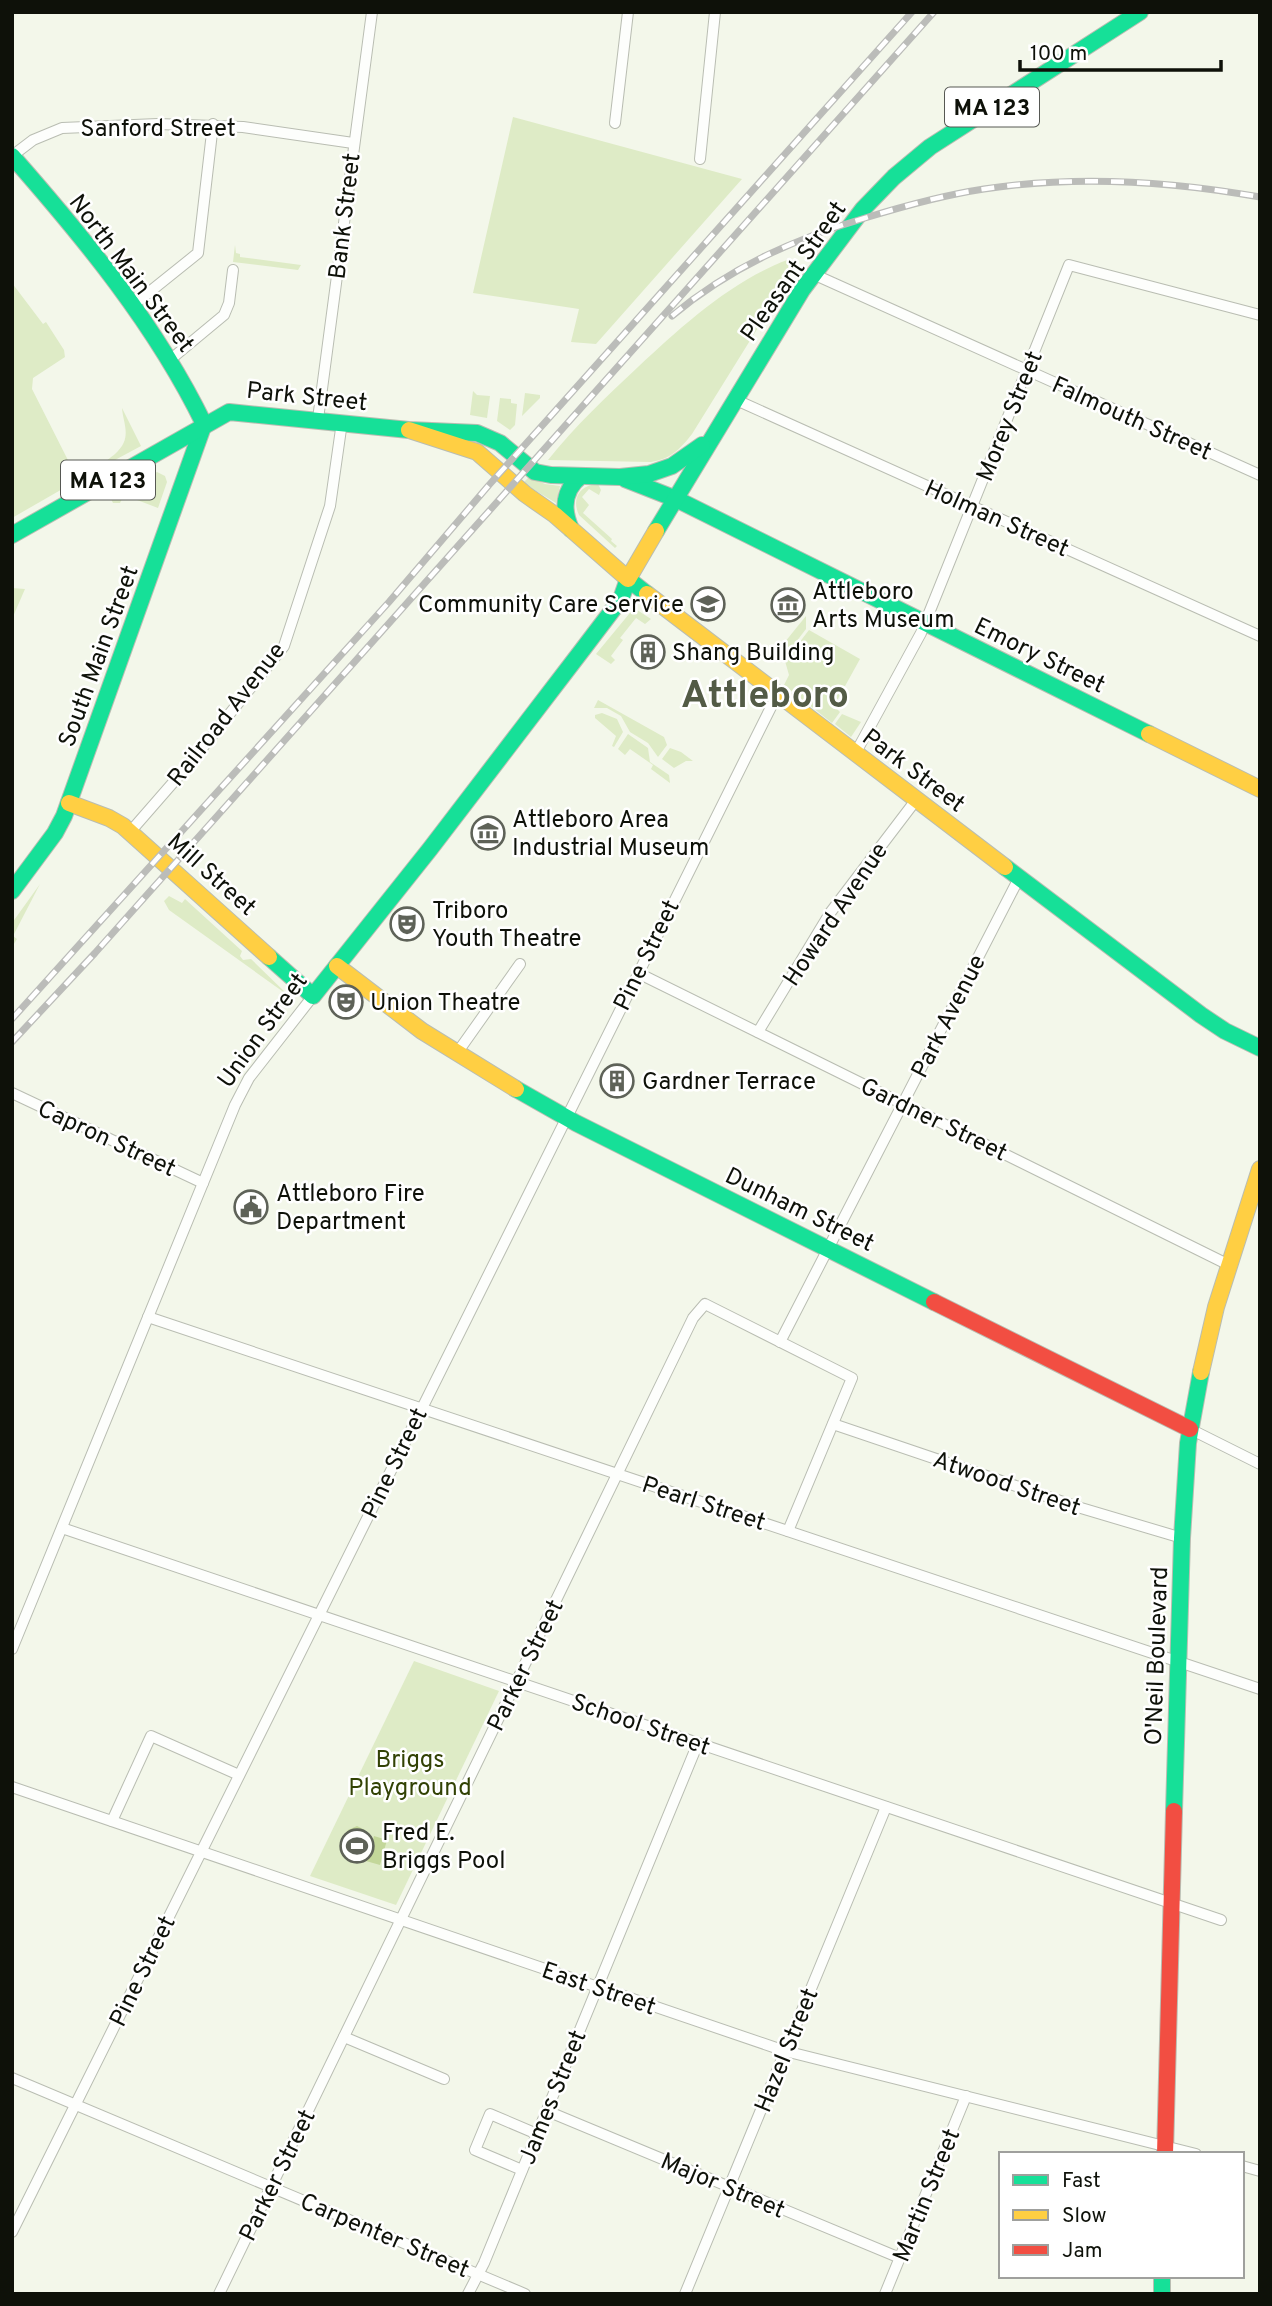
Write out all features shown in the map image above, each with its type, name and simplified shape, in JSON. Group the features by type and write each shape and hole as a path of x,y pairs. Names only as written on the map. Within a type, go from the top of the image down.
{"main road":[{"name":"Pleasant Street","path":"628,579 734,399 813,274 863,209 920,154 1140,12"},
{"name":"North Main Street","path":"12,156 171,359 204,424"},
{"name":"Park Street","path":"204,424 233,411 409,430 464,431 483,434 500,443 535,472 609,477"},
{"name":"MA 123","path":"12,535 204,424"},
{"name":"South Main Street","path":"12,891 55,833 69,803 204,424"},
{"name":"Park Street","path":"409,430 477,452 628,579 777,695 1209,1021 1260,1048"},
{"name":"MA 123","path":"609,477 649,474 668,469 689,456 711,437"},
{"path":"571,529 566,516 566,499 570,485 581,476"},
{"name":"Emory Street","path":"609,477 640,483 676,499 1260,789"},
{"name":"Union Street","path":"313,996 433,847 612,610 624,593 628,579"},
{"name":"Mill Street","path":"69,803 108,818 130,832 313,996"},
{"name":"Dunham Street","path":"337,966 401,1015 457,1053 508,1086 566,1118 1190,1429"},
{"name":"O'Neil Boulevard","path":"1166,2150 1182,1538 1190,1429 1208,1337 1260,1169"}],"street":[{"name":"Bank Street","path":"318,419 372,12"},
{"path":"615,123 628,12"},
{"path":"700,159 715,12"},
{"name":"Sanford Street","path":"12,156 33,141 62,128 170,123 213,124 353,143"},
{"path":"132,306 198,253 213,124"},
{"name":"Morey Street","path":"855,754 925,624 1069,265 1260,316"},
{"path":"171,359 224,315 229,303 233,270"},
{"name":"Falmouth Street","path":"813,274 1260,475"},
{"name":"Holman Street","path":"734,399 1260,636"},
{"name":"Railroad Avenue","path":"130,832 191,762 284,646 330,506 342,422"},
{"name":"Pine Street","path":"12,2232 777,695"},
{"name":"Howard Avenue","path":"758,1032 826,918 916,800"},
{"name":"Park Avenue","path":"780,1342 1019,878"},
{"path":"457,1053 520,964"},
{"name":"Gardner Street","path":"638,972 1229,1265"},
{"name":"Union Street","path":"12,1650 243,1088 313,996"},
{"name":"Capron Street","path":"12,1093 202,1183"},
{"name":"Parker Street","path":"219,2294 693,1318 705,1304 780,1342"},
{"name":"Pearl Street","path":"148,1317 1260,1689"},
{"path":"780,1342 852,1378 789,1531"},
{"name":"Atwood Street","path":"833,1424 1081,1508 1182,1538"},
{"name":"Dunham Street","path":"1190,1429 1260,1464"},
{"name":"School Street","path":"62,1528 1221,1920"},
{"path":"112,1821 151,1736 239,1775"},
{"name":"James Street","path":"468,2294 479,2274 698,1743"},
{"name":"East Street","path":"12,1787 785,2051 1166,2150"},
{"name":"Hazel Street","path":"685,2294 886,1807"},
{"path":"344,2037 444,2079"},
{"name":"Carpenter Street","path":"12,2078 525,2294"},
{"name":"Martin Street","path":"885,2294 966,2096"},
{"name":"Major Street","path":"547,2111 900,2258"},
{"path":"522,2170 475,2150 490,2113 537,2134"}],"green space":[{"path":"513,117 742,179 596,344 571,342 579,309 473,293"},
{"path":"235,245 236,253 240,254 240,257 301,265 298,270 233,262"},
{"path":"787,260 790,267 797,265 692,434 674,452 651,462 548,460 603,400 689,321 746,280"},
{"path":"12,283 43,324 46,322 64,350 65,357 33,378 32,389 78,480 12,518"},
{"path":"473,391 477,395 490,396 487,418 470,415"},
{"path":"525,393 540,395 540,398 522,416"},
{"path":"500,398 511,399 511,403 517,404 515,425 510,430 497,421"},
{"path":"122,408 141,446 102,467 125,440"},
{"path":"157,472 165,476 167,482 158,508 124,495 120,503 113,503 110,497"},
{"path":"529,477 545,484 560,486 556,503 523,483"},
{"path":"598,484 601,490 599,495 589,489 582,497 589,505 583,513 612,539 617,546 615,548 579,515 577,509 577,498 582,490"},
{"path":"12,588 25,589 12,619"},
{"path":"634,608 651,619 645,624 636,618 620,638 623,640 611,656 615,660 611,664 596,654"},
{"path":"806,616 806,629 783,659 776,653"},
{"path":"809,630 860,659 834,706 840,712 832,723 784,685 789,675 785,661"},
{"path":"598,700 664,737 667,745 658,757 648,743 630,732 621,716 607,708 594,708"},
{"path":"602,713 617,719 623,732 614,747 612,746 616,736 595,718 595,715"},
{"path":"842,714 861,722 851,737 835,724"},
{"path":"628,734 648,748 650,762 669,775 670,783 651,769 653,765 630,749 625,755 618,749"},
{"path":"670,748 693,761 686,761 674,768 662,759"},
{"path":"40,884 13,936 17,939 12,947 12,923"},
{"path":"169,896 182,903 185,899 242,951 240,956 243,960 251,959 289,996 169,910 164,901"},
{"name":"Briggs Playground","path":"414,1661 499,1691 396,1905 310,1876"}],"shaded area":[{"name":"Fred E. Briggs Pool","path":"357,1826 365,1830 369,1839 373,1840 374,1836 387,1840 380,1865 366,1861 370,1847 366,1845 352,1849 346,1844 348,1830"}],"railway":[{"path":"12,1019 389,602 489,485 912,12"},
{"path":"12,1042 95,953 934,12"},
{"path":"672,316 739,269 813,235 954,194 1018,185 1088,181 1192,187 1260,197"}],"traffic: fast":[{"path":"656,531 802,290 863,209 894,177 930,147 1140,12"},
{"path":"12,156 92,251 141,317 185,387 204,424 64,816 55,833 12,891"},
{"path":"12,535 229,412 409,430 477,433 500,443 535,472 551,475 620,477 649,474 672,466 702,445"},
{"path":"571,529 566,514 566,500 571,487 581,476"},
{"path":"625,479 676,499 1149,734"},
{"path":"269,957 313,996 430,849 621,599 628,579 647,594"},
{"path":"1005,867 1201,1015 1225,1031 1260,1048"},
{"path":"516,1089 576,1123 934,1302"},
{"path":"1174,1811 1182,1538 1188,1443 1201,1372"},
{"path":"1162,2278 1162,2294"}],"traffic: slow":[{"path":"409,430 477,452 628,579 656,531"},
{"path":"647,594 1005,867"},
{"path":"1149,734 1260,789"},
{"path":"69,803 123,826 269,957"},
{"path":"337,966 422,1031 516,1089"},
{"path":"1201,1372 1216,1307 1260,1169"}],"traffic: jam":[{"path":"934,1302 1190,1429"},
{"path":"1165,2152 1174,1811"}],"place":[{"name":"Community Care Service","path":"708,604"},
{"name":"Attleboro Arts Museum","path":"788,605"},
{"name":"Shang Building","path":"648,652"},
{"name":"Attleboro Area Industrial Museum","path":"488,833"},
{"name":"Triboro Youth Theatre","path":"407,924"},
{"name":"Union Theatre","path":"346,1002"},
{"name":"Gardner Terrace","path":"617,1081"},
{"name":"Attleboro Fire Department","path":"251,1207"},
{"name":"Fred E. Briggs Pool","path":"357,1846"}],"district":[{"name":"Attleboro","path":"765,694"}]}
